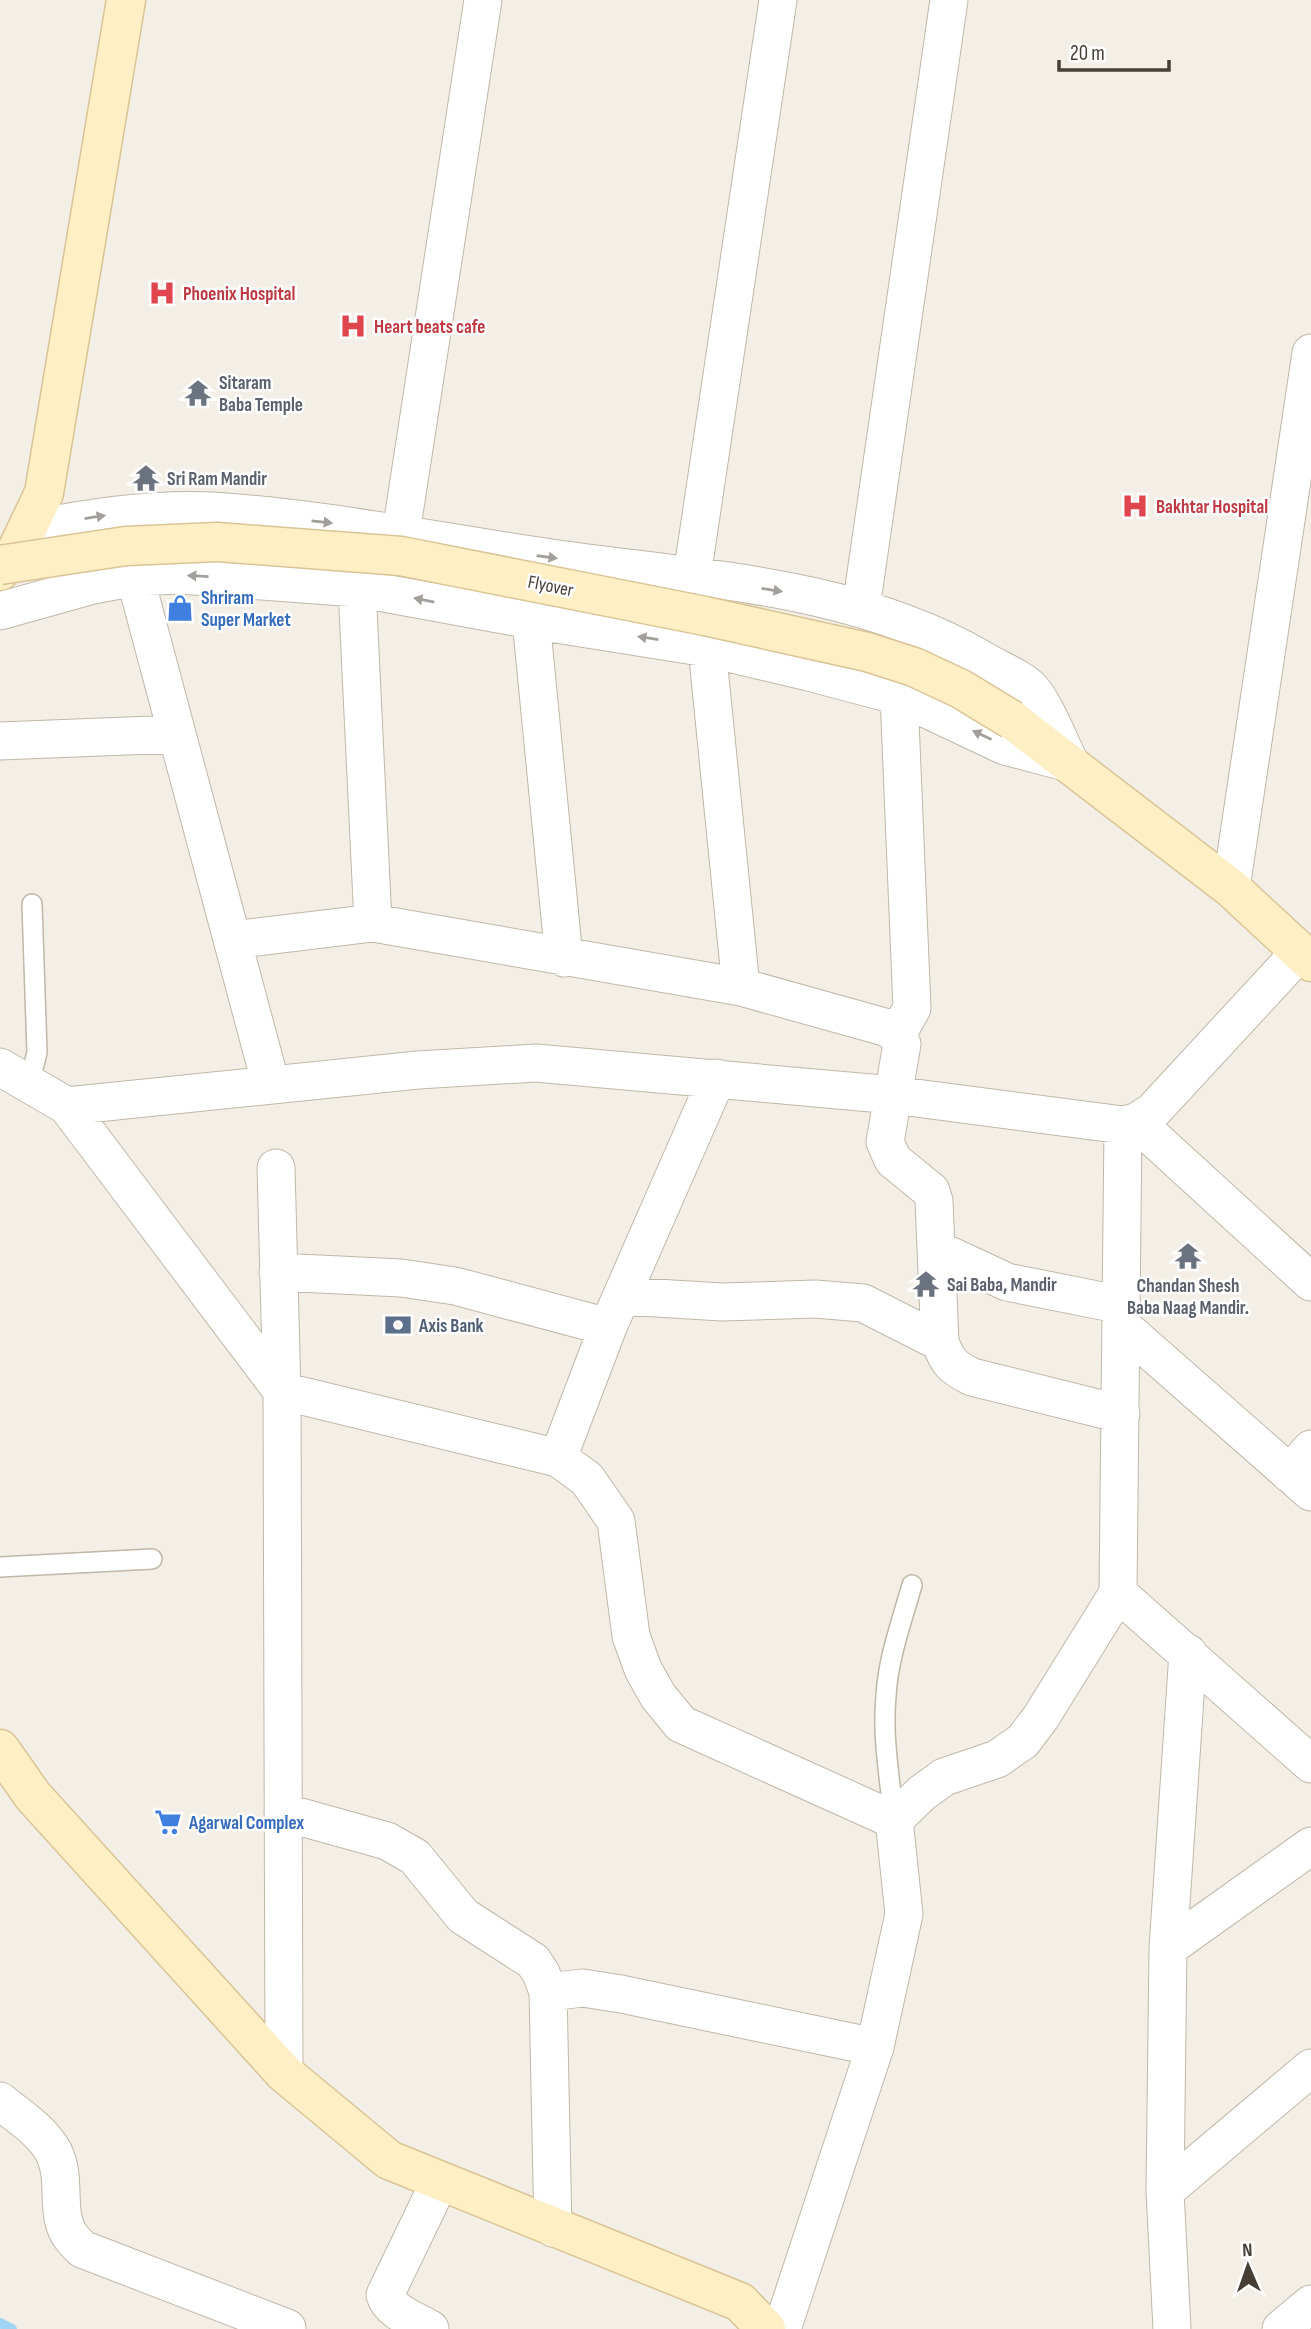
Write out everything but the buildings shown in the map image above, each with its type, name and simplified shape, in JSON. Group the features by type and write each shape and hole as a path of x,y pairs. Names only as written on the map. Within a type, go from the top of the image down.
{"street":[{"path":"0,571 14,556 44,493 126,0"},
{"path":"401,533 483,0"},
{"path":"692,576 778,0"},
{"path":"862,608 949,0"},
{"path":"1231,888 1311,353"},
{"path":"28,530 103,516 156,511 211,511 332,523 545,557 692,576 814,597 862,608 953,643 1030,688 1070,763"},
{"name":"Flyover","path":"0,565 126,546 217,542 401,556 679,610 867,652 914,667 950,684 1012,720 1231,888 1307,954"},
{"path":"0,611 93,585 135,577 180,575 357,588 531,620 707,648 899,696 1005,746 1070,763"},
{"path":"135,577 271,1085"},
{"path":"357,588 373,923"},
{"path":"531,620 564,958"},
{"path":"707,648 741,987"},
{"path":"897,1035 912,1008 899,696"},
{"path":"0,741 177,734"},
{"path":"232,940 373,923 741,987 888,1028 897,1035 902,1044 885,1142 893,1160 931,1191 934,1201 940,1342 947,1360 957,1370 972,1377 1121,1414"},
{"path":"1130,1124 1152,1112 1307,954"},
{"path":"67,1106 418,1070 536,1063 893,1095 1130,1124 1311,1282"},
{"path":"13,1075 67,1106 282,1391 558,1458 587,1479 616,1521 631,1636 643,1669 658,1696 681,1724 894,1820"},
{"path":"558,1458 616,1311 717,1078"},
{"path":"894,1820 922,1793 944,1777 997,1759 1023,1741 1041,1717 1118,1593 1122,1316 1130,1124"},
{"path":"276,1168 282,1391 284,2073"},
{"path":"936,1249 1007,1282 1122,1316 1304,1472"},
{"path":"278,1272 401,1278 616,1311 815,1298 863,1303 940,1342"},
{"path":"1118,1593 1311,1764"},
{"path":"1172,2329 1165,2191 1168,1948 1188,1653"},
{"path":"0,1749 33,1796 284,2073 388,2160 740,2302 788,2327 875,2047 904,1914 894,1820"},
{"path":"283,1812 387,1840 415,1857 463,1916 533,1961 541,1973 548,1992 552,2228"},
{"path":"1168,1948 1311,1846"},
{"path":"548,1992 583,1988 621,1994 875,2047"},
{"path":"1165,2191 1311,2068"},
{"path":"0,2101 43,2136 55,2155 62,2187 64,2222 70,2237 82,2249 287,2328"},
{"path":"430,2329 388,2304 385,2295 440,2181"},
{"path":"1281,2329 1311,2304"}],"lane":[{"path":"13,1075 34,1065 37,1052 32,904"},
{"path":"0,1567 152,1559"},
{"path":"894,1820 884,1730 886,1693 893,1654 912,1585"}],"waterway":[{"path":"0,2323 12,2329"}],"place":[{"name":"Phoenix Hospital","path":"162,293"},
{"name":"Heart beats cafe","path":"353,326"},
{"name":"Sitaram Baba Temple","path":"198,393"},
{"name":"Sri Ram Mandir","path":"146,478"},
{"name":"Bakhtar Hospital","path":"1135,506"},
{"name":"Shriram Super Market","path":"180,608"},
{"name":"Chandan Shesh Baba Naag Mandir.","path":"1188,1256"},
{"name":"Sai Baba, Mandir","path":"926,1284"},
{"name":"Axis Bank","path":"398,1325"},
{"name":"Agarwal Complex","path":"168,1822"}]}
